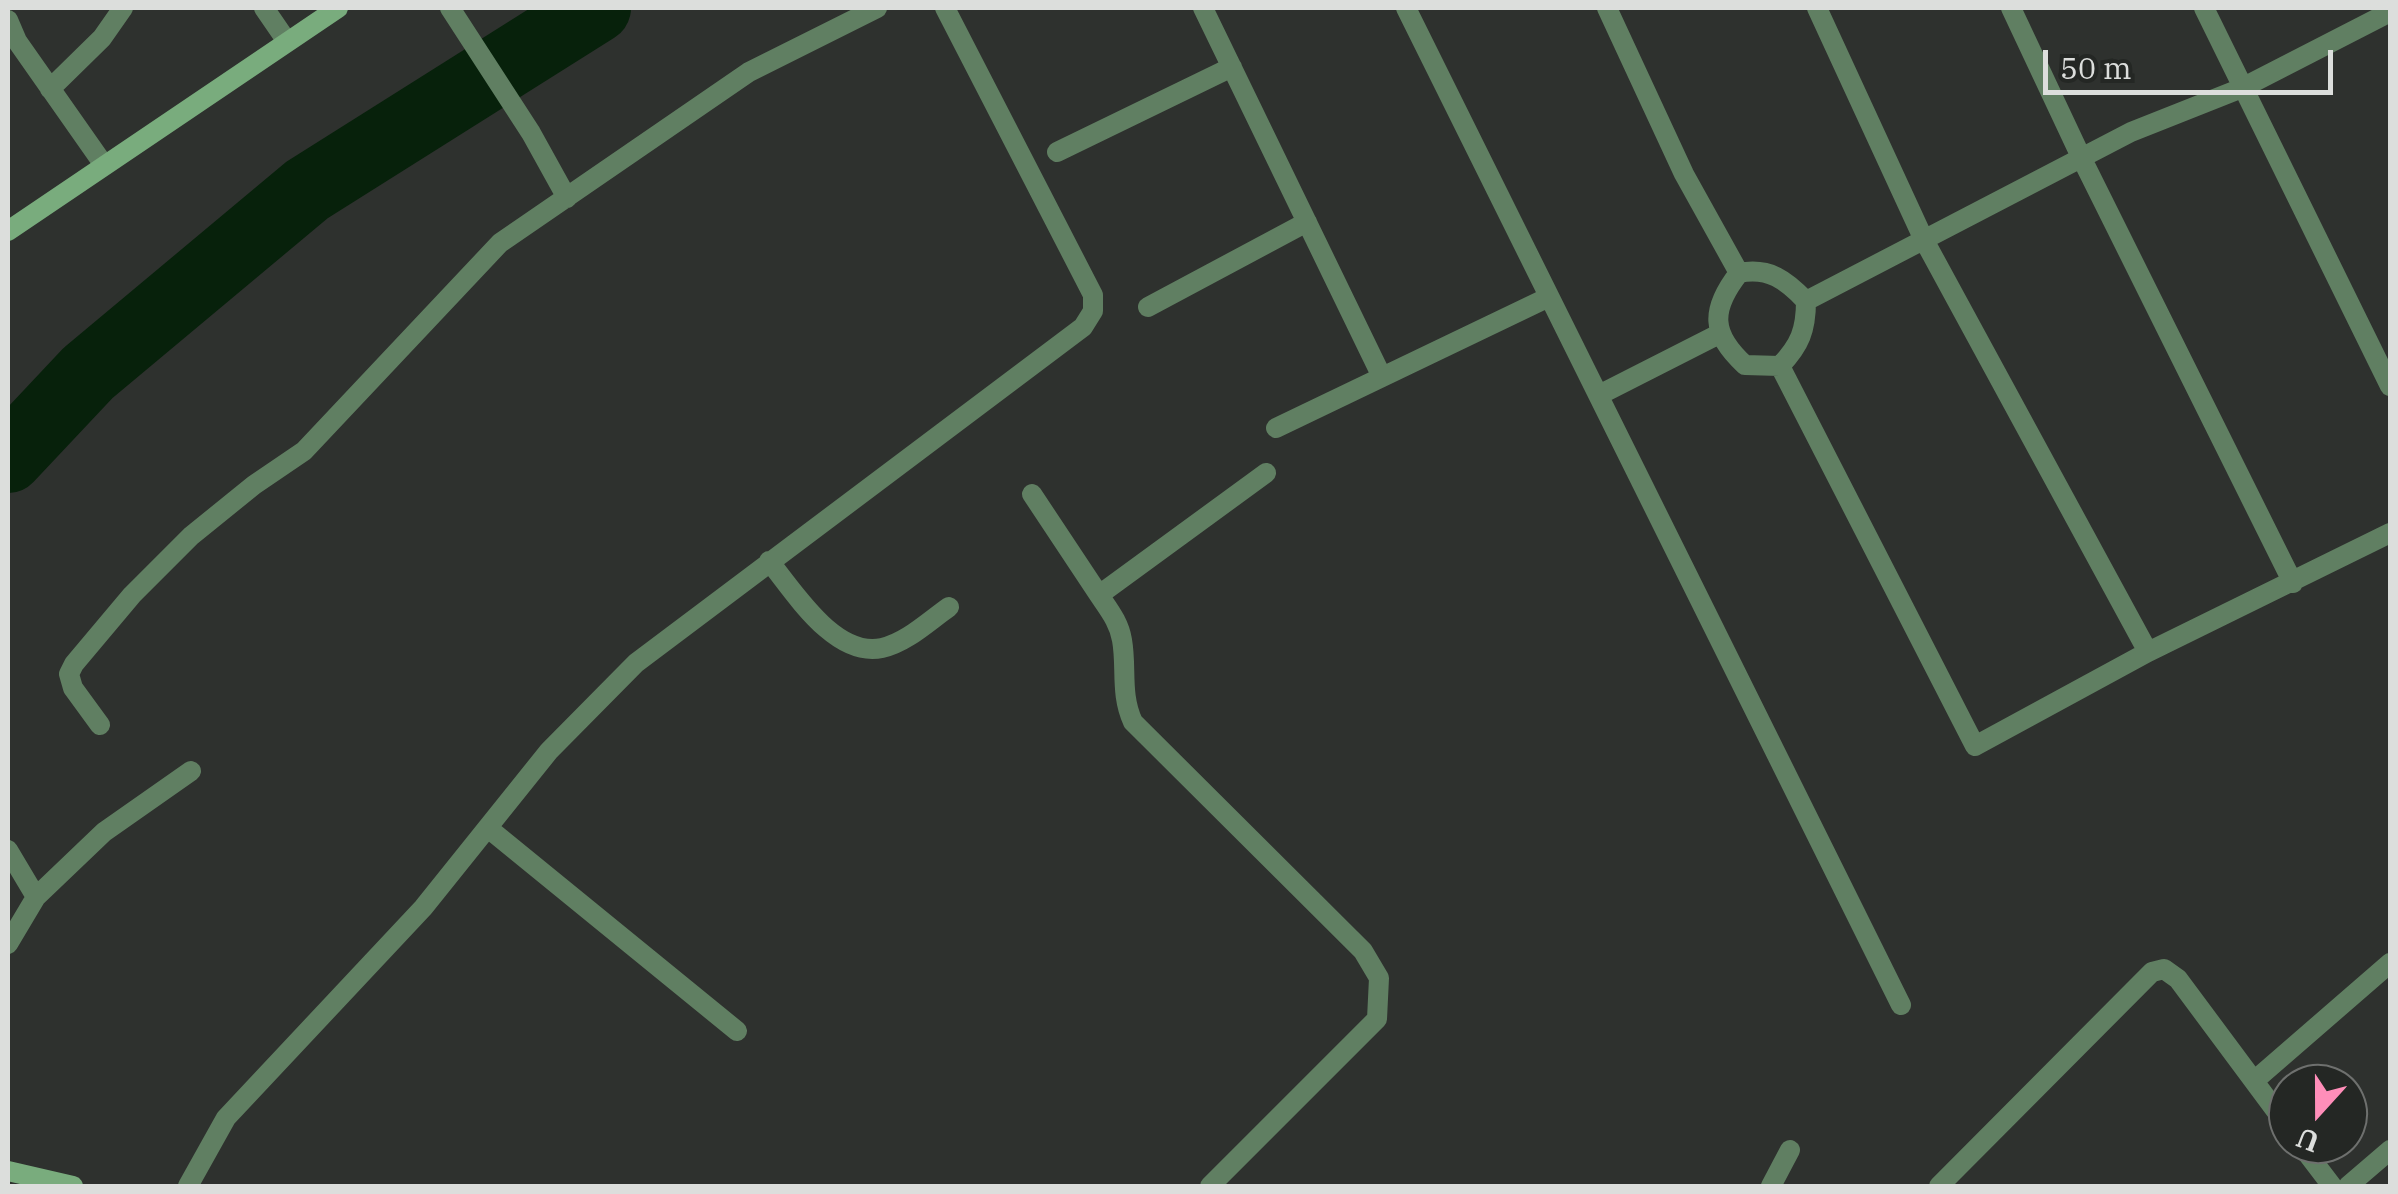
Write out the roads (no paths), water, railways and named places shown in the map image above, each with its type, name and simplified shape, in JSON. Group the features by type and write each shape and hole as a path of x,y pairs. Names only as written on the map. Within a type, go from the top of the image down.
{"main road":[{"path":"8,231 338,8"},
{"path":"8,1171 73,1186"}],"street":[{"path":"50,89 102,38 123,8"},
{"path":"264,8 286,40"},
{"path":"100,725 73,688 69,674 132,595 192,536 254,485 304,451 500,244 750,72 877,8"},
{"path":"188,1186 226,1118 423,908 549,751 636,664 1083,327 1092,311 1093,295 944,8"},
{"path":"1202,8 1382,377"},
{"path":"1406,8 1900,1005"},
{"path":"1607,8 1684,174 1739,274"},
{"path":"1816,8 1924,240 2148,652"},
{"path":"2011,8 2293,583"},
{"path":"2204,8 2390,386"},
{"path":"451,9 531,133 567,198"},
{"path":"1806,301 2130,132 2242,88 2390,12"},
{"path":"8,20 17,41 104,165"},
{"path":"1058,152 1232,67"},
{"path":"1148,307 1307,222"},
{"path":"1756,270 1772,274 1787,281 1806,301 1806,327 1797,348 1780,366 1745,365 1718,334 1722,300 1739,274 1756,270"},
{"path":"1276,428 1549,297"},
{"path":"1599,395 1718,334"},
{"path":"1780,366 1975,746 2148,652 2390,533"},
{"path":"1099,596 1133,567 1266,473"},
{"path":"1032,494 1116,621 1123,642 1123,691 1133,722 1363,951 1379,978 1377,1018 1210,1186"},
{"path":"769,561 830,631 844,644 858,649 896,644 949,607"},
{"path":"8,944 36,897 104,832 191,771"},
{"path":"488,828 737,1030"},
{"path":"8,850 36,897"},
{"path":"2254,1081 2390,963"},
{"path":"1940,1186 2152,972 2164,969 2178,979 2268,1100"},
{"path":"1771,1186 1790,1150"},
{"path":"2348,1186 2390,1150"},
{"path":"2315,1164 2332,1186"}],"waterway":[{"path":"8,458 88,373 307,190 596,8"}]}
